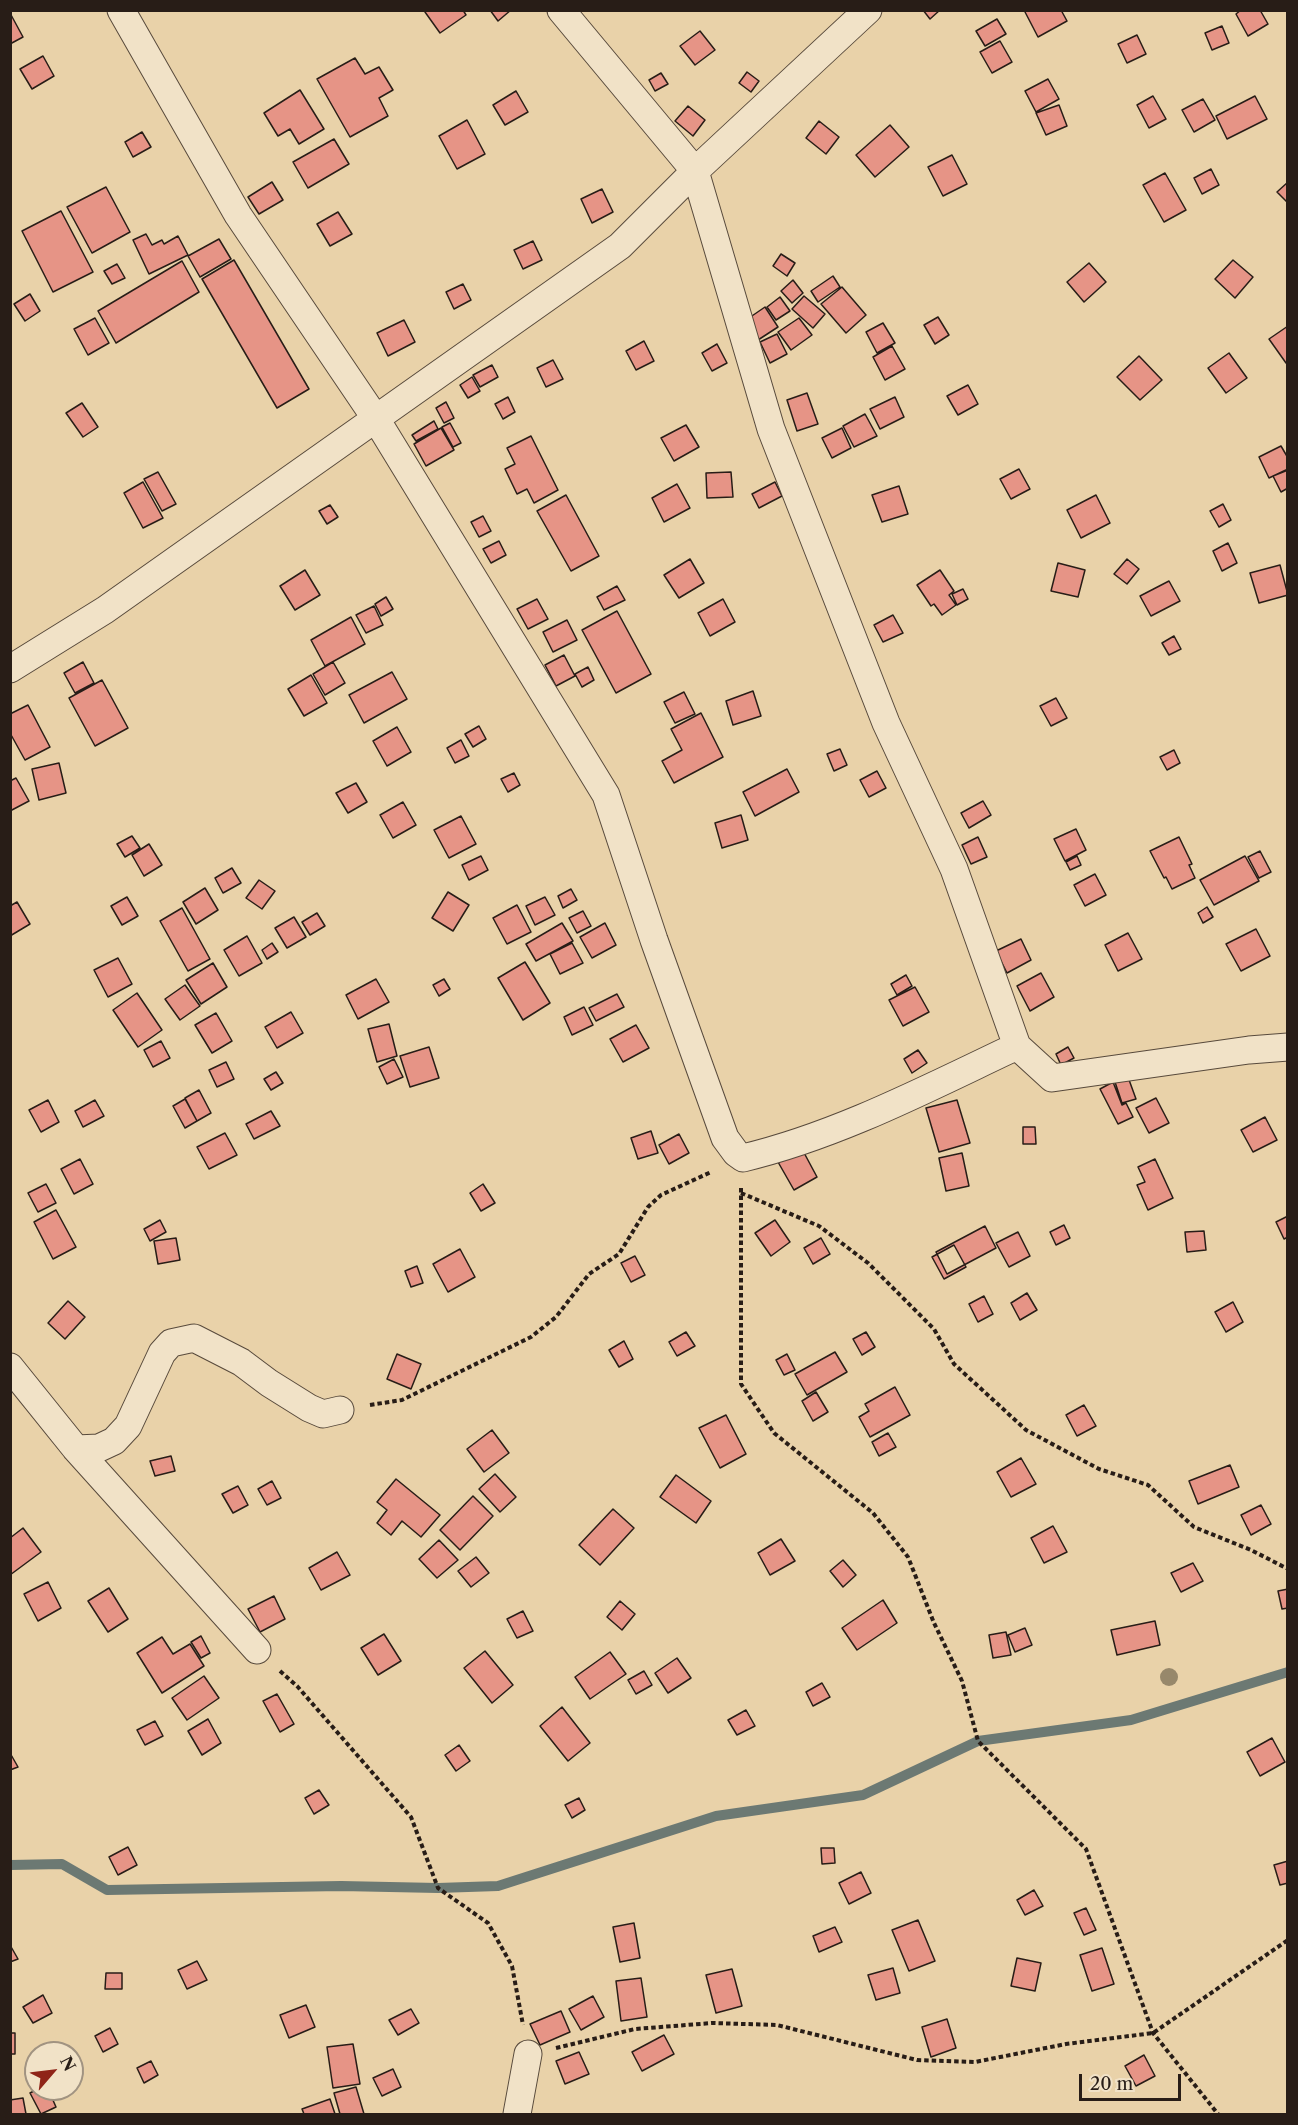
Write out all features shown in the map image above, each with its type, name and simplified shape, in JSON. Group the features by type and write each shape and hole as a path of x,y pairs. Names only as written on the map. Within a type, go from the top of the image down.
{"street":[{"path":"121,10 238,215 376,418 606,795 654,940 725,1138 736,1153 743,1158 778,1149 880,1110 1017,1046"},
{"path":"561,10 695,171 771,429 886,723 954,869 1017,1046 1052,1078 1249,1050 1287,1047"},
{"path":"10,669 105,610 620,246 695,171 868,10"},
{"path":"76,1449 99,1448 114,1441 128,1426 162,1353 171,1343 194,1338 241,1362 309,1408 323,1414 340,1410"},
{"path":"10,1367 76,1449 257,1650"},
{"path":"517,2115 528,2054"}],"path":[{"path":"340,1410 402,1400 531,1337 556,1317 590,1274 619,1254 648,1207 661,1195 743,1158 741,1384 774,1433 873,1513 908,1557 934,1623 962,1681 978,1741 1086,1849 1153,2033 1218,2115"},
{"path":"741,1193 819,1226 868,1263 934,1329 954,1364 1026,1430 1099,1469 1148,1485 1194,1527 1251,1550 1287,1569"},
{"path":"257,1650 297,1686 411,1817 438,1888 488,1923 512,1966 528,2054 635,2029 712,2023 777,2025 916,2060 975,2062 1066,2044 1153,2033 1287,1940"}],"building":[{"path":"427,10 463,10 466,15 440,33 425,12"},
{"path":"490,10 511,10 498,21"},
{"path":"923,10 940,10 930,19"},
{"path":"1024,10 1061,10 1067,21 1038,37"},
{"path":"1241,10 1260,10 1268,24 1248,36 1236,14"},
{"path":"10,13 23,37 10,44"},
{"path":"997,19 1006,34 985,46 976,31"},
{"path":"1222,26 1229,43 1212,50 1205,33"},
{"path":"700,31 715,50 695,65 680,46"},
{"path":"1137,35 1146,54 1127,63 1118,44"},
{"path":"1000,41 1012,62 992,73 980,52"},
{"path":"43,56 54,76 32,89 20,69"},
{"path":"355,58 365,74 379,67 393,90 379,98 388,116 350,137 317,79"},
{"path":"747,72 759,81 751,92 739,83"},
{"path":"661,73 668,84 655,91 649,80"},
{"path":"1048,79 1059,99 1036,112 1025,91"},
{"path":"300,90 324,129 299,144 290,129 278,136 264,113"},
{"path":"516,91 528,112 505,125 493,105"},
{"path":"1153,96 1166,119 1149,128 1137,105"},
{"path":"1255,96 1267,119 1227,139 1216,116"},
{"path":"1203,99 1215,120 1194,132 1182,110"},
{"path":"1059,105 1067,126 1046,135 1036,113"},
{"path":"688,106 705,120 693,136 675,121"},
{"path":"467,120 485,154 457,169 439,136"},
{"path":"819,121 839,137 826,154 806,138"},
{"path":"890,125 909,147 875,177 856,155"},
{"path":"142,132 151,147 133,157 125,142"},
{"path":"334,139 349,164 308,188 293,162"},
{"path":"952,155 967,184 943,196 928,167"},
{"path":"1211,169 1219,185 1202,194 1194,178"},
{"path":"1165,173 1186,210 1164,222 1143,185"},
{"path":"272,182 283,200 259,214 248,197"},
{"path":"1288,182 1288,203 1277,192"},
{"path":"106,187 130,232 92,253 67,207"},
{"path":"602,189 613,212 592,223 581,199"},
{"path":"61,211 93,272 53,292 22,231"},
{"path":"338,212 352,234 330,246 317,224"},
{"path":"146,234 152,245 162,240 164,244 178,236 188,255 149,274 133,240"},
{"path":"219,239 231,259 200,277 188,256"},
{"path":"533,241 542,260 523,269 514,250"},
{"path":"781,254 795,263 787,276 773,266"},
{"path":"234,260 309,389 277,408 202,279"},
{"path":"1233,260 1253,277 1235,298 1215,279"},
{"path":"182,261 199,292 116,343 98,311"},
{"path":"1089,263 1106,282 1084,302 1067,282"},
{"path":"117,264 125,278 112,284 104,271"},
{"path":"833,276 840,287 818,302 811,291"},
{"path":"793,280 803,293 792,303 781,291"},
{"path":"463,284 471,300 454,309 446,292"},
{"path":"842,287 866,315 846,333 821,304"},
{"path":"30,294 40,311 25,321 14,304"},
{"path":"804,296 825,314 813,328 792,309"},
{"path":"780,297 790,311 776,320 767,307"},
{"path":"765,307 778,327 758,340 746,320"},
{"path":"938,317 949,335 935,344 924,325"},
{"path":"95,318 109,343 88,355 74,329"},
{"path":"799,318 812,335 791,350 778,332"},
{"path":"404,320 415,342 388,356 377,333"},
{"path":"883,323 895,343 877,353 866,332"},
{"path":"1288,326 1288,362 1286,363 1269,339"},
{"path":"777,334 787,354 770,363 760,342"},
{"path":"644,341 654,361 636,370 626,351"},
{"path":"717,344 727,363 712,371 702,353"},
{"path":"892,346 905,369 885,380 873,357"},
{"path":"1229,353 1247,378 1226,393 1208,368"},
{"path":"1139,356 1162,380 1140,400 1117,377"},
{"path":"553,360 563,379 546,387 537,368"},
{"path":"492,365 498,377 480,387 473,375"},
{"path":"472,377 480,391 468,398 460,385"},
{"path":"968,385 978,404 958,415 947,396"},
{"path":"807,393 818,424 797,431 787,400"},
{"path":"508,397 515,412 503,419 495,404"},
{"path":"895,397 904,417 880,429 870,409"},
{"path":"446,402 454,418 444,423 436,408"},
{"path":"82,403 98,427 83,437 66,413"},
{"path":"865,414 877,436 854,447 843,426"},
{"path":"434,421 438,429 416,441 412,435"},
{"path":"450,423 461,443 453,447 442,427"},
{"path":"686,425 699,447 674,461 661,438"},
{"path":"441,428 454,450 426,466 414,444"},
{"path":"842,428 851,448 832,458 822,438"},
{"path":"531,436 558,490 534,503 527,489 517,494 505,469 515,464 507,448"},
{"path":"1281,446 1288,458 1288,469 1269,478 1259,457"},
{"path":"1019,469 1030,489 1011,499 1000,479"},
{"path":"1288,470 1288,488 1281,492 1273,476"},
{"path":"158,472 176,504 162,511 144,479"},
{"path":"731,472 733,497 707,498 706,473"},
{"path":"143,482 163,518 143,528 124,493"},
{"path":"775,482 782,496 759,508 752,494"},
{"path":"677,484 690,508 664,522 652,498"},
{"path":"899,486 908,514 882,522 872,495"},
{"path":"566,495 599,556 571,571 537,511"},
{"path":"1096,495 1110,523 1081,538 1067,510"},
{"path":"1223,504 1231,520 1219,527 1210,511"},
{"path":"330,505 338,517 327,524 319,511"},
{"path":"483,516 491,531 479,537 471,522"},
{"path":"499,541 506,555 491,563 483,549"},
{"path":"1228,543 1237,563 1222,571 1213,551"},
{"path":"690,559 704,583 679,598 664,575"},
{"path":"1127,559 1139,569 1127,584 1114,574"},
{"path":"1058,563 1085,570 1078,597 1051,591"},
{"path":"1280,565 1288,595 1259,603 1250,573"},
{"path":"305,570 320,595 295,610 280,586"},
{"path":"940,570 954,591 949,595 956,605 942,615 934,604 931,606 917,585"},
{"path":"1169,581 1180,601 1151,616 1140,596"},
{"path":"617,586 625,600 604,610 597,597"},
{"path":"963,589 968,599 957,605 952,594"},
{"path":"386,597 393,609 381,616 375,604"},
{"path":"537,599 548,619 528,629 517,609"},
{"path":"723,599 735,622 710,636 698,613"},
{"path":"374,606 383,625 366,633 356,615"},
{"path":"617,611 651,674 616,693 582,630"},
{"path":"893,615 903,633 883,642 874,625"},
{"path":"351,617 365,644 325,666 311,640"},
{"path":"567,620 577,640 553,652 543,632"},
{"path":"1174,636 1181,649 1169,655 1162,643"},
{"path":"564,655 575,676 556,686 545,665"},
{"path":"83,662 94,683 75,693 64,673"},
{"path":"333,662 345,683 325,695 313,674"},
{"path":"588,667 594,680 582,687 575,674"},
{"path":"392,672 407,699 364,723 349,695"},
{"path":"311,675 327,703 304,716 288,689"},
{"path":"102,680 128,728 95,746 69,698"},
{"path":"753,691 761,716 733,725 726,701"},
{"path":"684,692 695,714 675,723 664,702"},
{"path":"1056,698 1067,718 1051,726 1040,706"},
{"path":"28,705 50,747 25,760 10,733 10,714"},
{"path":"701,713 723,757 674,783 662,761 682,750 671,729"},
{"path":"479,726 486,739 473,747 465,734"},
{"path":"397,727 411,752 387,766 373,741"},
{"path":"461,740 469,756 455,763 447,748"},
{"path":"840,749 847,765 834,771 827,754"},
{"path":"1174,750 1180,763 1167,770 1160,757"},
{"path":"59,763 66,793 39,800 32,769"},
{"path":"787,769 799,792 755,816 743,792"},
{"path":"877,771 886,788 869,797 860,780"},
{"path":"514,773 520,785 508,792 501,779"},
{"path":"16,778 29,801 10,811 10,781"},
{"path":"356,783 367,802 348,813 336,793"},
{"path":"983,801 991,815 969,828 961,813"},
{"path":"403,802 416,825 393,838 380,815"},
{"path":"741,815 748,840 722,848 715,823"},
{"path":"461,816 476,844 449,858 434,830"},
{"path":"1076,829 1086,850 1065,861 1054,839"},
{"path":"132,836 140,848 125,857 117,844"},
{"path":"978,837 987,857 971,864 962,845"},
{"path":"1179,837 1192,864 1189,865 1195,878 1172,889 1150,851"},
{"path":"149,844 162,865 144,876 132,855"},
{"path":"1260,851 1271,872 1259,878 1248,857"},
{"path":"481,856 488,870 469,880 462,865"},
{"path":"1077,856 1081,865 1070,870 1066,862"},
{"path":"1245,856 1259,881 1214,905 1200,880"},
{"path":"232,868 241,883 223,893 215,878"},
{"path":"1095,874 1106,895 1085,906 1074,885"},
{"path":"259,880 275,891 262,909 246,898"},
{"path":"205,888 218,910 196,924 183,902"},
{"path":"571,889 577,900 563,908 558,896"},
{"path":"448,892 469,905 453,931 432,918"},
{"path":"127,897 138,916 122,925 111,906"},
{"path":"545,897 555,915 535,925 526,906"},
{"path":"17,902 30,924 10,936 10,906"},
{"path":"517,905 531,932 507,944 493,918"},
{"path":"1207,907 1213,917 1203,923 1198,913"},
{"path":"182,908 210,959 188,971 160,921"},
{"path":"583,911 591,926 577,933 569,918"},
{"path":"317,913 325,926 310,935 302,922"},
{"path":"294,917 306,937 287,948 275,928"},
{"path":"562,923 573,941 536,961 526,944"},
{"path":"605,923 616,945 592,958 580,937"},
{"path":"1256,929 1270,956 1241,971 1226,944"},
{"path":"1128,933 1142,959 1118,971 1105,945"},
{"path":"247,936 262,963 239,976 224,950"},
{"path":"1021,939 1031,960 1007,973 996,951"},
{"path":"272,943 278,952 267,959 262,950"},
{"path":"572,943 583,963 560,974 550,954"},
{"path":"118,958 132,984 108,997 94,970"},
{"path":"525,962 550,1003 523,1020 498,978"},
{"path":"213,963 227,987 201,1004 186,980"},
{"path":"1041,973 1054,997 1030,1011 1017,986"},
{"path":"906,975 912,986 897,995 891,984"},
{"path":"376,979 389,1002 358,1019 346,995"},
{"path":"444,979 450,989 439,996 433,985"},
{"path":"185,985 200,1006 180,1020 165,999"},
{"path":"915,987 929,1012 903,1026 889,1000"},
{"path":"137,993 162,1030 138,1047 113,1010"},
{"path":"617,994 624,1007 596,1021 589,1008"},
{"path":"584,1007 593,1025 572,1035 564,1017"},
{"path":"291,1012 303,1033 277,1048 265,1027"},
{"path":"216,1013 232,1041 212,1053 195,1025"},
{"path":"389,1024 397,1056 377,1062 368,1029"},
{"path":"636,1025 649,1048 623,1062 610,1039"},
{"path":"161,1041 170,1058 153,1067 144,1050"},
{"path":"429,1047 439,1078 410,1087 400,1056"},
{"path":"1068,1047 1074,1058 1061,1065 1056,1054"},
{"path":"918,1050 927,1063 912,1073 904,1059"},
{"path":"394,1059 403,1077 387,1084 379,1067"},
{"path":"226,1062 234,1079 217,1087 209,1070"},
{"path":"276,1072 283,1083 271,1090 264,1079"},
{"path":"1128,1077 1136,1099 1122,1103 1115,1082"},
{"path":"1113,1082 1122,1105 1126,1103 1133,1117 1118,1124 1100,1089"},
{"path":"199,1090 211,1113 197,1121 185,1098"},
{"path":"1156,1098 1169,1123 1149,1133 1136,1108"},
{"path":"185,1099 197,1121 185,1128 173,1106"},
{"path":"48,1100 59,1122 41,1132 29,1110"},
{"path":"95,1100 104,1116 83,1127 75,1111"},
{"path":"957,1100 970,1143 939,1152 926,1108"},
{"path":"271,1111 280,1126 254,1139 246,1124"},
{"path":"1265,1117 1277,1140 1253,1152 1241,1130"},
{"path":"1023,1127 1035,1127 1036,1144 1023,1144"},
{"path":"651,1131 658,1153 638,1159 631,1138"},
{"path":"225,1133 237,1155 209,1169 197,1147"},
{"path":"679,1134 689,1153 669,1164 659,1145"},
{"path":"802,1149 817,1177 794,1190 778,1162"},
{"path":"962,1153 969,1186 946,1191 939,1158"},
{"path":"80,1159 93,1184 74,1194 61,1169"},
{"path":"1155,1159 1173,1198 1148,1210 1137,1185 1145,1182 1138,1167"},
{"path":"46,1184 56,1203 38,1212 28,1193"},
{"path":"483,1184 495,1203 481,1211 470,1193"},
{"path":"56,1210 76,1247 53,1259 34,1222"},
{"path":"1288,1216 1288,1237 1284,1239 1276,1222"},
{"path":"160,1220 166,1232 150,1241 144,1229"},
{"path":"775,1220 790,1242 771,1256 755,1233"},
{"path":"1064,1225 1070,1238 1056,1245 1050,1232"},
{"path":"985,1226 996,1248 947,1274 936,1252"},
{"path":"1204,1231 1206,1250 1187,1252 1185,1232"},
{"path":"1018,1232 1030,1256 1009,1267 996,1243"},
{"path":"176,1238 180,1260 158,1264 154,1241"},
{"path":"821,1238 830,1254 813,1264 804,1248"},
{"path":"954,1245 966,1267 944,1279 932,1257"},
{"path":"460,1249 475,1277 448,1292 433,1264"},
{"path":"635,1256 645,1275 631,1282 621,1263"},
{"path":"417,1266 423,1283 411,1287 405,1271"},
{"path":"1027,1293 1037,1310 1020,1320 1011,1303"},
{"path":"984,1296 993,1314 978,1322 969,1304"},
{"path":"68,1301 85,1317 65,1339 48,1323"},
{"path":"1233,1302 1243,1322 1226,1332 1215,1312"},
{"path":"686,1332 695,1346 677,1356 669,1342"},
{"path":"866,1332 875,1347 862,1355 853,1339"},
{"path":"624,1341 633,1359 619,1367 609,1350"},
{"path":"835,1352 847,1372 807,1395 795,1374"},
{"path":"397,1354 421,1364 411,1389 387,1379"},
{"path":"787,1354 795,1370 784,1375 776,1360"},
{"path":"895,1387 910,1415 870,1437 859,1417 869,1411 865,1404"},
{"path":"816,1392 828,1412 813,1421 802,1401"},
{"path":"1084,1405 1096,1426 1077,1436 1066,1415"},
{"path":"726,1415 746,1454 720,1468 699,1428"},
{"path":"492,1430 509,1453 484,1472 467,1449"},
{"path":"888,1433 896,1447 879,1456 872,1442"},
{"path":"171,1456 175,1471 155,1476 150,1461"},
{"path":"1021,1458 1036,1484 1011,1497 997,1472"},
{"path":"1230,1465 1239,1487 1198,1504 1189,1481"},
{"path":"495,1474 516,1497 500,1512 479,1489"},
{"path":"676,1475 711,1501 696,1523 660,1497"},
{"path":"396,1479 440,1515 421,1537 402,1521 391,1535 377,1523 387,1510 377,1502"},
{"path":"272,1481 281,1498 267,1505 258,1489"},
{"path":"238,1486 248,1505 233,1513 222,1494"},
{"path":"473,1496 493,1516 460,1550 440,1530"},
{"path":"1261,1505 1271,1524 1251,1535 1241,1515"},
{"path":"613,1509 634,1528 600,1565 579,1545"},
{"path":"1053,1526 1067,1552 1044,1563 1031,1538"},
{"path":"23,1528 41,1552 10,1575 10,1538"},
{"path":"781,1539 795,1561 770,1575 758,1553"},
{"path":"439,1540 458,1560 437,1578 419,1559"},
{"path":"337,1552 350,1575 321,1590 309,1568"},
{"path":"476,1557 489,1573 471,1587 458,1571"},
{"path":"843,1560 856,1575 843,1587 830,1571"},
{"path":"1193,1563 1203,1581 1181,1592 1171,1573"},
{"path":"48,1582 61,1608 38,1621 24,1594"},
{"path":"109,1588 128,1619 108,1632 88,1601"},
{"path":"1288,1589 1288,1608 1282,1609 1278,1591"},
{"path":"274,1596 285,1619 260,1632 248,1609"},
{"path":"883,1600 897,1623 857,1650 842,1628"},
{"path":"620,1601 635,1614 622,1630 607,1617"},
{"path":"523,1611 533,1631 517,1638 507,1619"},
{"path":"1155,1621 1160,1645 1117,1655 1111,1630"},
{"path":"1025,1628 1032,1645 1015,1652 1008,1635"},
{"path":"1006,1632 1011,1655 993,1658 989,1635"},
{"path":"384,1634 401,1661 378,1675 361,1648"},
{"path":"201,1636 210,1653 201,1658 191,1642"},
{"path":"162,1637 173,1654 190,1644 204,1666 162,1693 137,1653"},
{"path":"485,1651 513,1685 492,1703 464,1668"},
{"path":"610,1652 626,1674 590,1699 575,1677"},
{"path":"677,1658 691,1678 668,1693 655,1673"},
{"path":"644,1671 652,1685 636,1694 628,1680"},
{"path":"204,1676 219,1698 187,1720 172,1698"},
{"path":"822,1683 830,1697 813,1706 806,1692"},
{"path":"277,1694 294,1724 280,1732 263,1701"},
{"path":"562,1707 590,1743 568,1761 540,1726"},
{"path":"746,1710 755,1726 737,1735 728,1720"},
{"path":"208,1719 221,1743 202,1755 188,1731"},
{"path":"155,1721 163,1736 145,1745 137,1730"},
{"path":"1272,1738 1285,1762 1260,1776 1247,1752"},
{"path":"459,1745 470,1761 456,1771 445,1755"},
{"path":"10,1753 18,1767 10,1770"},
{"path":"319,1790 329,1805 314,1814 305,1798"},
{"path":"579,1798 585,1810 572,1818 565,1805"},
{"path":"128,1847 137,1865 118,1875 109,1857"},
{"path":"821,1848 834,1848 835,1863 822,1864"},
{"path":"1288,1861 1288,1883 1280,1885 1274,1865"},
{"path":"861,1872 871,1893 849,1904 839,1883"},
{"path":"1034,1890 1043,1906 1025,1915 1017,1900"},
{"path":"1086,1908 1096,1930 1084,1935 1074,1913"},
{"path":"918,1920 935,1961 909,1971 892,1930"},
{"path":"634,1923 640,1958 620,1962 613,1927"},
{"path":"835,1927 842,1942 819,1952 813,1936"},
{"path":"10,1945 18,1959 10,1962"},
{"path":"1102,1948 1114,1984 1092,1991 1080,1955"},
{"path":"1017,1958 1041,1963 1035,1991 1011,1986"},
{"path":"197,1961 207,1980 187,1989 178,1970"},
{"path":"893,1968 900,1993 876,2000 868,1975"},
{"path":"732,1969 742,2006 716,2013 706,1975"},
{"path":"106,1973 122,1973 122,1989 105,1989"},
{"path":"641,1978 647,2017 621,2021 616,1981"},
{"path":"43,1995 52,2013 33,2023 23,2007"},
{"path":"593,1996 604,2017 581,2030 569,2009"},
{"path":"306,2005 315,2027 289,2038 280,2015"},
{"path":"411,2009 419,2023 398,2035 389,2020"},
{"path":"561,2011 570,2032 540,2045 530,2024"},
{"path":"947,2019 956,2048 931,2057 922,2027"},
{"path":"110,2028 118,2044 103,2052 95,2036"},
{"path":"10,2033 15,2033 15,2054 10,2054"},
{"path":"664,2035 674,2054 642,2071 632,2052"},
{"path":"353,2044 360,2084 333,2088 327,2047"},
{"path":"579,2052 589,2074 565,2084 556,2061"},
{"path":"1144,2055 1155,2076 1136,2086 1125,2066"},
{"path":"151,2061 158,2075 144,2083 137,2068"},
{"path":"393,2069 401,2087 382,2096 373,2078"},
{"path":"356,2087 364,2114 340,2114 334,2093"},
{"path":"23,2098 26,2114 10,2114 10,2100"},
{"path":"330,2099 335,2114 304,2114 302,2109"},
{"path":"34,2101 53,2101 56,2107 41,2114"}],"waterway":[{"path":"10,1865 62,1864 107,1890 498,1886 716,1816 863,1795 978,1741 1131,1720 1288,1672"}]}
